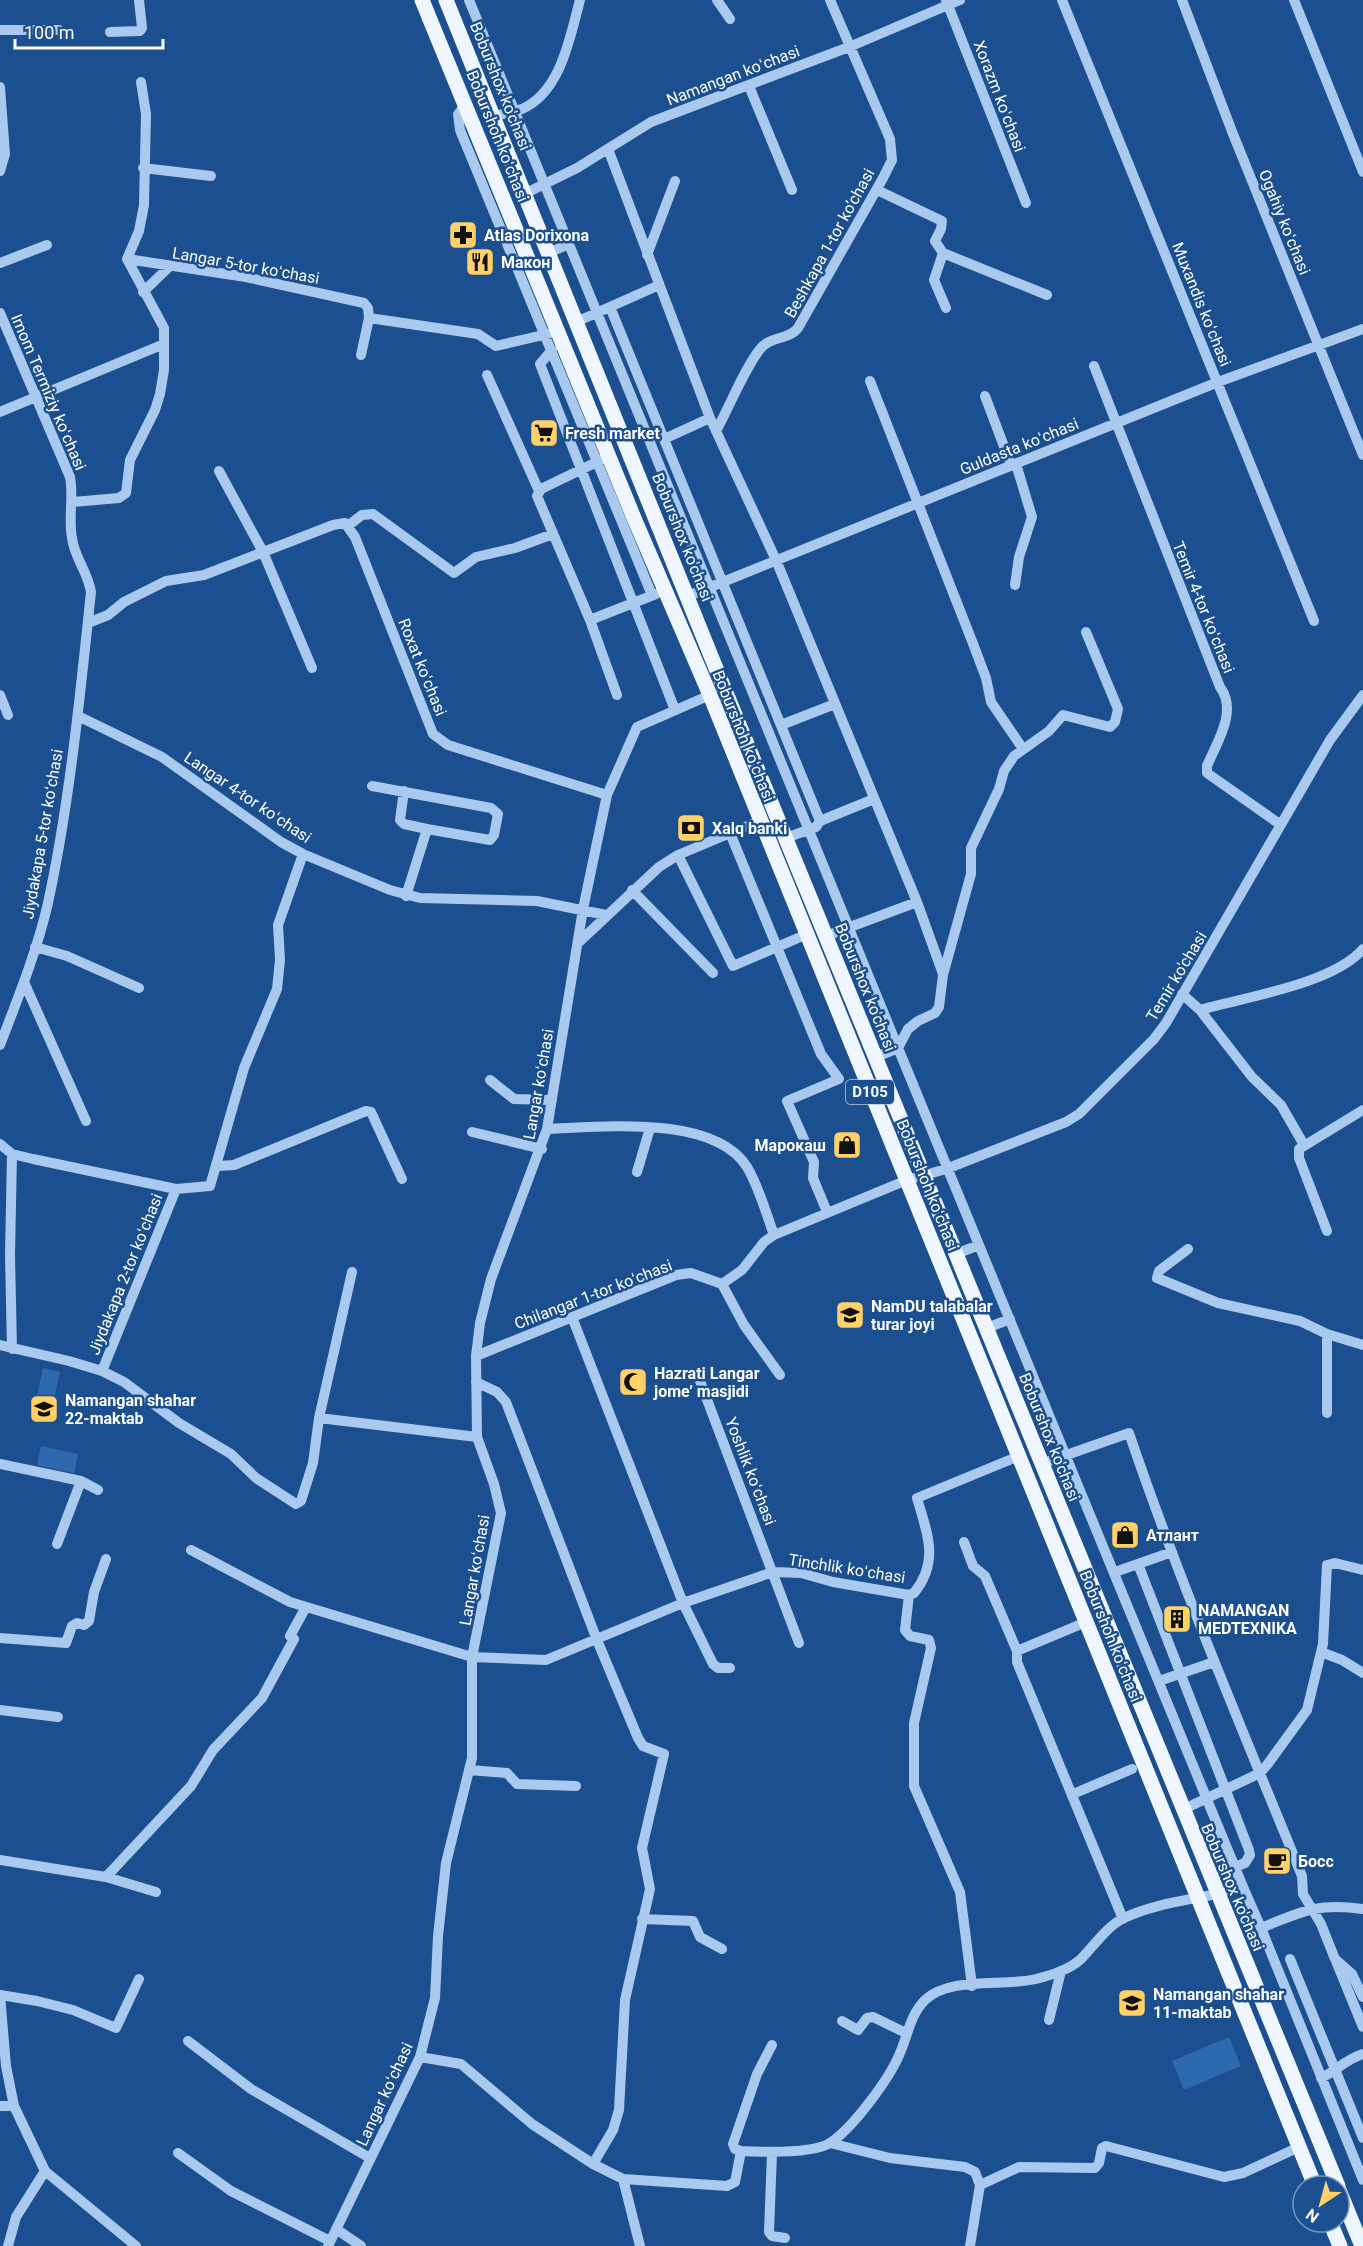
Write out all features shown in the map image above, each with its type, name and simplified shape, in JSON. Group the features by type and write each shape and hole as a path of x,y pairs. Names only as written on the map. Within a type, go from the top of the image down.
{"main road":[{"name":"Boburshoh koʻchasi","path":"422,0 466,104 585,416 658,593 710,695 805,935 907,1180 1310,2174"},
{"name":"Boburshox ko'chasi","path":"446,0 1209,1877 1332,2174"},
{"name":"Boburshox ko'chasi","path":"1351,2219 1362,2246"}],"street":[{"path":"110,32 140,31 142,28 139,0"},
{"path":"469,0 946,1169 1066,1454 1363,2180"},
{"path":"494,116 514,111 535,101 554,77 563,59 580,0"},
{"path":"717,0 730,19"},
{"name":"Beshkapa 1-tor koʼchasi","path":"716,431 760,349 773,340 790,336 798,328 892,160 891,139 830,0"},
{"name":"Namangan koʻchasi","path":"524,194 608,149 651,122 849,47 947,2 960,0"},
{"name":"Muxandis koʻchasi","path":"1062,0 1314,621"},
{"name":"Ogahiy koʻchasi","path":"1182,0 1233,134 1363,455"},
{"path":"1294,0 1363,172"},
{"name":"Xorazm koʻchasi","path":"947,2 1026,203"},
{"path":"460,34 480,26"},
{"path":"0,30 59,30"},
{"path":"73,502 119,498 126,493 130,460 155,410 165,369 164,328 127,260 142,219 146,187 143,168 146,114 141,82"},
{"path":"749,86 792,190"},
{"path":"0,87 5,154 0,171"},
{"path":"510,157 530,148"},
{"path":"608,149 657,286 710,418 776,560 917,902 943,975"},
{"path":"143,168 211,176"},
{"path":"647,255 675,181"},
{"path":"877,190 942,221 935,241 944,253 1047,295"},
{"path":"548,253 569,244"},
{"path":"0,263 47,245"},
{"path":"944,253 934,280 946,308"},
{"name":"Langar 5-tor koʻchasi","path":"127,260 258,279 363,303 368,308 369,318"},
{"path":"143,292 169,267"},
{"path":"576,322 657,286"},
{"path":"610,307 820,821"},
{"name":"Imom Termiziy koʻchasi","path":"0,313 62,453 70,477 73,502 72,542 89,579 91,592 88,623"},
{"path":"361,355 369,318 478,334 496,346 552,332 552,350 585,416 564,425"},
{"name":"Guldasta koʻchasi","path":"688,596 1114,423 1363,329"},
{"path":"0,412 164,344"},
{"path":"552,350 540,364 675,710"},
{"name":"Temir 4-tor koʻchasi","path":"1094,366 1114,423 1220,687 1227,696 1227,714 1207,766 1207,773 1281,825"},
{"path":"487,375 539,491 537,496 590,620 617,695"},
{"path":"870,381 986,678 991,702 1023,749"},
{"path":"985,396 1032,517 1019,557 1015,585"},
{"path":"664,439 710,418"},
{"path":"539,491 603,459"},
{"path":"219,471 262,552 312,668"},
{"path":"88,623 108,615 124,603 166,581 204,575 333,525 345,523 349,525 362,516 373,513 454,573 476,557 515,548 553,534"},
{"name":"Roxat koʻchasi","path":"349,525 433,735 448,745 607,795"},
{"path":"590,620 658,593"},
{"name":"Jiydakapa 5-tor koʻchasi","path":"0,1045 24,982 48,903 78,716 88,623"},
{"path":"876,1057 898,1048 908,1029 935,1013 939,1007 943,975 971,874 971,848 999,789 1004,771 1023,749 1049,731 1063,715 1110,727 1115,722 1118,709 1086,632"},
{"path":"0,695 8,715"},
{"name":"Langar koʻchasi","path":"329,2243 420,2057 435,1998 438,1935 446,1863 472,1758 472,1657 501,1514 494,1484 477,1437 476,1356 491,1278 548,1129 584,909 607,795 638,727 710,695"},
{"name":"Temir ko'chasi","path":"907,1180 946,1169 1066,1122 1079,1114 1154,1039 1330,740 1363,695"},
{"path":"781,725 835,704"},
{"name":"Langar 4-tor koʻchasi","path":"78,716 162,757 281,842 303,854 406,896 537,901 606,915"},
{"path":"372,786 404,791 491,808 498,814 495,835 490,840 404,824 400,820 404,791"},
{"path":"786,838 816,827 820,821 874,799"},
{"path":"578,943 659,867 678,855 759,821"},
{"path":"406,896 428,829"},
{"path":"730,833 821,1054 839,1079 787,1101 814,1162 813,1178 827,1212"},
{"path":"0,1144 12,1154 176,1189 210,1186 218,1166 244,1068 277,989 280,960 278,925 303,854"},
{"path":"678,855 733,966 805,935"},
{"path":"632,890 713,973"},
{"path":"826,936 917,902"},
{"path":"35,947 67,956 139,988"},
{"path":"1200,1010 1322,976 1349,962 1363,949"},
{"path":"24,982 86,1120"},
{"path":"1182,994 1200,1010 1252,1077 1281,1106 1304,1145"},
{"path":"490,1080 514,1099 552,1100"},
{"path":"1327,1231 1299,1158 1299,1149 1363,1110"},
{"path":"218,1166 234,1165 366,1111 371,1112 402,1179"},
{"path":"548,1129 650,1128 706,1136 733,1151 746,1166 774,1235"},
{"path":"637,1172 650,1128"},
{"path":"472,1132 542,1149"},
{"path":"12,1154 10,1255 12,1349"},
{"path":"780,1374 744,1325 722,1284 742,1270 764,1242 774,1235 907,1180"},
{"name":"Jiydakapa 2-tor koʻchasi","path":"102,1371 176,1189"},
{"path":"956,1254 979,1245"},
{"path":"1188,1249 1156,1274 1157,1278 1218,1303 1300,1321 1327,1334 1363,1345"},
{"path":"0,1345 102,1371 124,1382 179,1423 231,1454 256,1478 296,1503 301,1501 313,1463 319,1418 352,1272"},
{"name":"Chilangar 1-tor koʻchasi","path":"476,1356 676,1275 691,1274 722,1284"},
{"path":"572,1317 683,1603 713,1664 718,1668 730,1668"},
{"path":"987,1328 1010,1319"},
{"path":"1327,1334 1327,1413"},
{"name":"Yoshlik koʻchasi","path":"700,1381 799,1643"},
{"path":"476,1382 496,1392 506,1402 597,1640 638,1738 643,1746 664,1754 642,1848 650,1889 625,2000 619,2110 613,2130 593,2164"},
{"path":"319,1418 477,1437"},
{"path":"1041,1464 1129,1432 1214,1662 1302,1876 1303,1894 1321,1924 1363,2027"},
{"name":"Tinchlik koʻchasi","path":"191,1550 290,1602 306,1607 472,1657 546,1660 683,1603 773,1572 801,1573 833,1582 909,1595 920,1586 931,1544 916,1498 1019,1456"},
{"path":"0,1464 81,1481 98,1490"},
{"path":"57,1544 81,1481"},
{"path":"964,1542 974,1566 985,1576 1017,1652 1017,1662 1123,1919"},
{"path":"1114,1572 1172,1552"},
{"path":"0,1638 66,1643 72,1626 77,1623 84,1625 89,1621 94,1592 106,1558"},
{"path":"1182,1810 1260,1773 1307,1710 1321,1652 1327,1565 1335,1563 1363,1570"},
{"path":"1138,1564 1250,1856 1245,1863 1209,1877"},
{"path":"909,1595 905,1630 910,1636 929,1640 931,1648 914,1723 914,1786 960,1892 972,1986"},
{"path":"106,1877 191,1786 213,1750 262,1698 284,1661 294,1639 290,1636 306,1607"},
{"path":"1017,1652 1086,1622"},
{"path":"1321,1652 1342,1660 1363,1672"},
{"path":"1159,1682 1214,1662"},
{"path":"0,1710 58,1717"},
{"path":"1073,1794 1132,1769"},
{"path":"470,1770 507,1773 517,1784 576,1786"},
{"path":"0,1860 106,1877 156,1892"},
{"path":"830,2144 862,2111 888,2076 900,2053 912,2018 925,2000 939,1991 1033,1980 1061,1971 1079,1960 1123,1919 1161,1904 1197,1899 1243,1887"},
{"path":"1261,1928 1310,1908 1339,1906 1363,1909"},
{"path":"642,1919 693,1921 700,1937 722,1949"},
{"path":"1290,1959 1363,2138"},
{"path":"1335,1959 1352,1974 1363,1997"},
{"path":"1049,2020 1061,1971"},
{"path":"136,2246 45,2171 14,2106 3,2059 0,1995 73,2010 116,2028 140,1979"},
{"path":"843,2021 858,2030 867,2018 873,2017 906,2033"},
{"path":"188,2041 251,2089 370,2158"},
{"path":"771,2044 757,2074 733,2144 735,2149 772,2153 830,2144 890,2158 965,2167 975,2172 980,2185 970,2246"},
{"path":"1321,2078 1335,2072 1343,2061 1363,2054"},
{"path":"420,2057 461,2064 532,2124 593,2164 623,2179 734,2184 741,2151"},
{"path":"0,2106 14,2106"},
{"path":"980,2185 1019,2167 1095,2168 1106,2146 1224,2177 1243,2173 1299,2147"},
{"path":"178,2153 231,2191 329,2243"},
{"path":"772,2153 768,2232 772,2236 785,2238"},
{"path":"8,2246 16,2217 45,2171"},
{"path":"623,2179 640,2246"},
{"path":"336,2229 361,2246"}],"shaded area":[{"path":"43,1368 60,1372 53,1404 36,1401"},
{"path":"41,1446 78,1454 74,1473 37,1465"},
{"path":"1229,2037 1241,2066 1184,2090 1172,2061"}],"place":[{"name":"Atlas Dorixona","path":"463,235"},
{"name":"Макон","path":"480,262"},
{"name":"Fresh market","path":"544,433"},
{"name":"Xalq banki","path":"691,828"},
{"name":"Марокаш","path":"847,1145"},
{"name":"NamDU talabalar turar joyi","path":"850,1315"},
{"name":"Hazrati Langar jome’ masjidi","path":"633,1382"},
{"name":"Namangan shahar 22-maktab","path":"44,1409"},
{"name":"Атлант","path":"1125,1535"},
{"name":"NAMANGAN MEDTEXNIKA","path":"1177,1619"},
{"name":"Босс","path":"1277,1861"},
{"name":"Namangan shahar 11-maktab","path":"1132,2003"}]}
